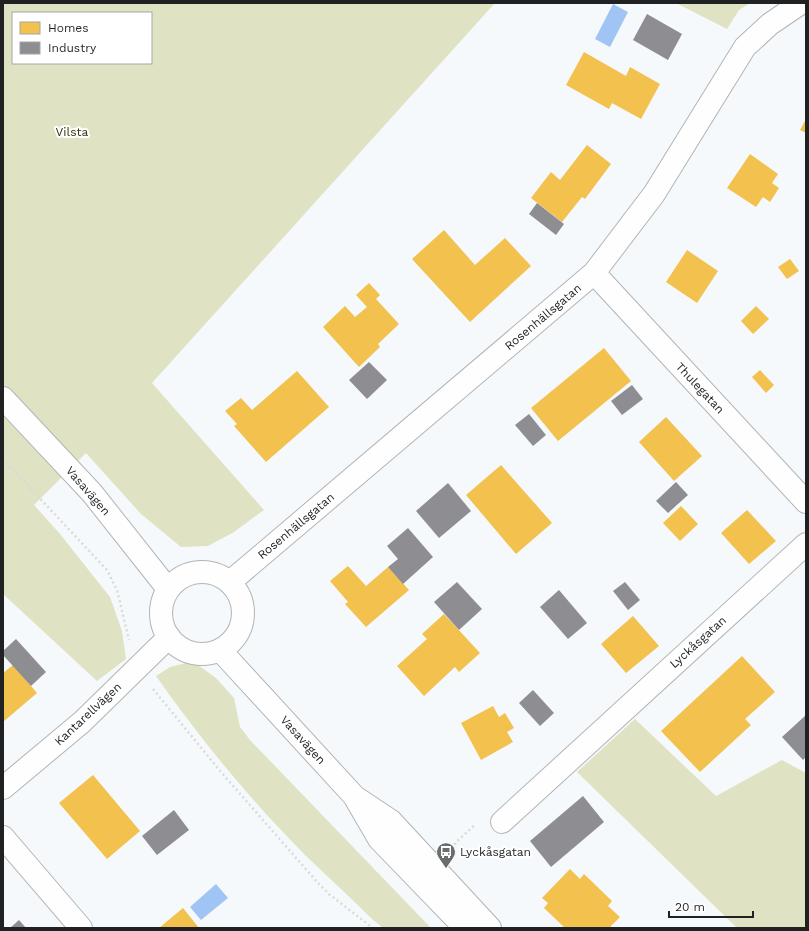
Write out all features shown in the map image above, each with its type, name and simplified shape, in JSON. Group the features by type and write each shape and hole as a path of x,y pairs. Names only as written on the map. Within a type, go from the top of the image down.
{"street":[{"name":"Rosenhällsgatan","path":"230,582 594,273 654,194 745,47 770,24 801,3"},
{"name":"Thulegatan","path":"594,273 806,502"},
{"name":"Vasavägen","path":"3,398 92,494 168,589"},
{"name":"Lyckåsgatan","path":"502,822 806,544"},
{"path":"200,572 216,574 230,582 241,599 243,618 241,626 233,640 220,650 204,654 188,651 175,643 165,630 161,615 164,599 168,589 175,582 185,576 200,572"},
{"name":"Kantarellvägen","path":"3,788 82,722 170,637"},
{"name":"Vasavägen","path":"220,650 354,796 379,839 465,928"},
{"name":"Vasavägen","path":"354,796 391,821 490,928"},
{"path":"3,837 81,928"}],"path":[{"path":"3,459 107,570 113,579 134,658 147,682 221,772 318,883 330,895 373,928"},
{"path":"3,469 12,468"},
{"path":"451,854 456,842 475,825 481,822 489,822 498,826 502,822"}],"green space":[{"name":"Vilsta","path":"3,3 495,3 152,383 264,510 234,532 208,546 181,547 141,514 86,453 34,505 60,534 110,597 122,631 126,659 97,681 3,594"},
{"path":"676,3 750,3 739,10 727,29"},
{"path":"186,663 198,665 216,678 234,698 240,727 250,740 431,928 383,928 306,856 266,814 209,747 156,676 170,667"},
{"path":"635,719 716,796 782,760 806,773 806,928 737,928 577,772"}],"water":[{"path":"613,4 628,12 610,47 595,39"},
{"path":"216,884 228,898 201,920 190,907"}],"building: Homes":[{"path":"584,52 626,76 630,67 660,84 641,119 612,103 609,109 566,85"},
{"path":"806,119 806,133 800,130"},
{"path":"587,145 611,164 585,199 582,197 562,222 531,198 551,172 560,180"},
{"path":"750,154 778,174 772,183 779,188 770,202 763,197 756,207 727,188"},
{"path":"444,230 475,265 505,238 531,266 470,322 412,259"},
{"path":"687,250 718,271 697,303 666,282"},
{"path":"790,259 799,271 787,279 778,267"},
{"path":"369,283 380,295 376,299 399,324 378,344 380,347 359,367 323,327 345,306 355,317 367,307 356,295"},
{"path":"756,306 769,319 753,334 741,321"},
{"path":"604,348 631,381 558,441 531,408"},
{"path":"760,370 774,385 766,393 752,377"},
{"path":"297,371 329,407 266,462 234,426 237,424 225,411 241,398 252,410"},
{"path":"666,417 702,456 674,481 639,442"},
{"path":"501,465 552,523 516,554 466,495"},
{"path":"681,506 698,524 680,541 663,523"},
{"path":"747,510 776,541 749,564 721,533"},
{"path":"348,566 366,586 388,567 409,590 366,627 345,604 348,602 330,581"},
{"path":"444,614 480,653 459,672 455,667 424,696 397,666 427,639 422,634"},
{"path":"633,616 659,646 626,673 601,644"},
{"path":"742,656 775,692 745,719 751,725 700,772 661,731"},
{"path":"13,665 37,693 3,722 3,673"},
{"path":"493,706 499,717 505,713 514,728 507,732 513,742 481,760 461,723"},
{"path":"93,775 140,831 107,859 59,803"},
{"path":"570,869 580,879 584,874 612,901 608,906 620,917 609,928 565,928 544,908 548,903 542,898"},
{"path":"183,908 199,928 159,928"}],"building: Industry":[{"path":"647,14 682,34 668,60 633,40"},
{"path":"537,203 564,224 556,235 529,214"},
{"path":"369,362 387,380 367,399 349,380"},
{"path":"632,385 643,399 622,415 611,401"},
{"path":"529,414 546,435 533,446 515,425"},
{"path":"676,482 688,495 668,513 656,501"},
{"path":"448,483 471,511 439,538 416,511"},
{"path":"408,528 433,557 403,584 388,567 398,559 387,546"},
{"path":"457,582 482,609 459,630 434,602"},
{"path":"625,582 640,600 628,610 613,591"},
{"path":"559,590 587,623 568,639 540,607"},
{"path":"16,639 46,672 31,686 3,655 3,651"},
{"path":"533,690 554,713 540,726 519,703"},
{"path":"806,715 806,757 803,760 782,737"},
{"path":"583,796 604,822 551,867 530,841"},
{"path":"174,810 189,830 157,855 142,836"},
{"path":"19,920 26,928 10,928"}],"place":[{"name":"Lyckåsgatan","path":"446,869"}]}
